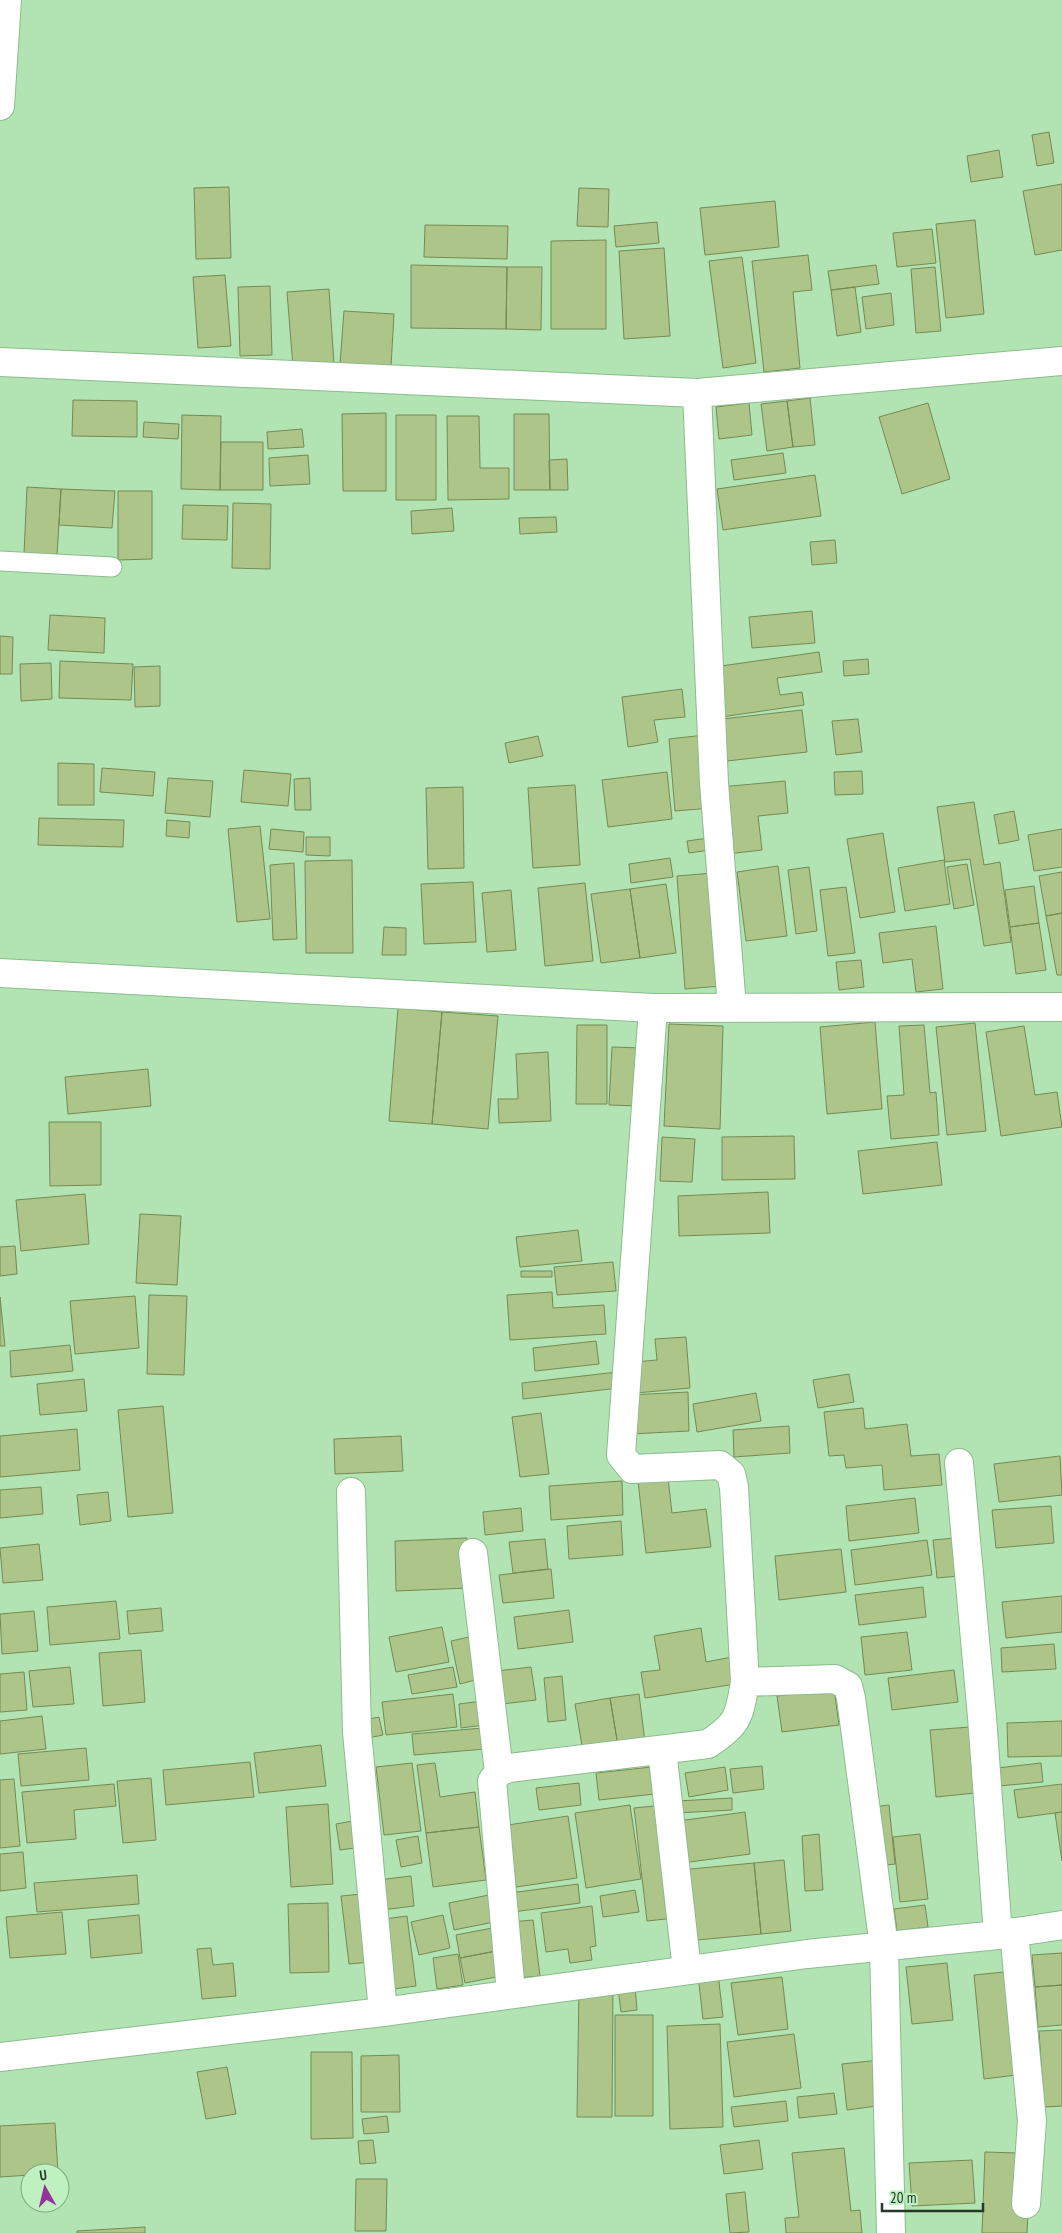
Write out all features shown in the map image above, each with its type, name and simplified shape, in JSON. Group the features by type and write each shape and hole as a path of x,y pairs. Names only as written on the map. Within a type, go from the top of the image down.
{"street":[{"path":"0,106 7,0"},
{"path":"0,362 697,393 1062,361"},
{"path":"697,393 714,784 732,1007"},
{"path":"0,973 653,1008 1062,1007"},
{"path":"511,1993 492,1781 499,1772 508,1768 708,1744 730,1729 740,1710 745,1682 734,1488 731,1474 720,1465 632,1469 621,1456 653,1008"},
{"path":"959,1463 982,1718 1006,1933 1032,2121 1026,2204"},
{"path":"351,1492 357,1732 383,2012"},
{"path":"473,1553 499,1772"},
{"path":"745,1682 835,1679 848,1686 852,1698 884,1946 891,2233"},
{"path":"662,1750 687,1970"},
{"path":"0,2057 383,2012 687,1970 1062,1925"}],"lane":[{"path":"0,561 112,567"}],"building":[{"path":"1049,132 1054,163 1037,166 1032,135"},
{"path":"999,150 1003,177 971,182 967,156"},
{"path":"1062,184 1062,250 1035,255 1023,191"},
{"path":"229,187 231,258 196,259 194,188"},
{"path":"579,188 609,189 608,227 577,226"},
{"path":"775,201 779,247 705,255 700,208"},
{"path":"975,220 984,314 946,318 936,224"},
{"path":"657,222 659,243 616,247 614,226"},
{"path":"425,225 508,226 507,259 424,257"},
{"path":"932,229 936,263 897,267 893,233"},
{"path":"606,240 606,329 551,329 551,241"},
{"path":"664,248 670,336 624,339 619,251"},
{"path":"808,255 812,290 793,292 800,368 764,372 752,261"},
{"path":"742,257 756,363 723,368 709,261"},
{"path":"411,265 507,267 506,329 411,328"},
{"path":"876,265 879,284 831,290 828,271"},
{"path":"507,267 542,267 541,330 506,329"},
{"path":"935,267 941,331 916,333 911,269"},
{"path":"225,275 231,346 198,348 193,277"},
{"path":"270,286 272,355 240,356 238,287"},
{"path":"855,287 861,332 837,336 831,290"},
{"path":"329,289 334,364 293,367 287,292"},
{"path":"891,293 894,325 866,329 862,297"},
{"path":"344,311 394,314 391,367 340,364"},
{"path":"810,398 815,445 793,447 787,401"},
{"path":"73,400 137,401 137,437 72,436"},
{"path":"787,401 793,447 767,451 761,404"},
{"path":"749,403 752,435 719,439 716,407"},
{"path":"928,403 950,479 902,494 879,417"},
{"path":"386,413 386,491 343,491 342,414"},
{"path":"514,414 549,414 550,490 514,490"},
{"path":"182,415 221,416 220,490 181,489"},
{"path":"396,415 436,415 436,500 396,500"},
{"path":"447,416 479,416 480,468 509,468 509,499 448,500"},
{"path":"144,422 179,424 178,439 143,437"},
{"path":"302,429 304,447 268,449 267,432"},
{"path":"221,442 263,442 263,490 220,490"},
{"path":"783,453 786,473 734,480 731,460"},
{"path":"308,455 310,484 270,486 269,458"},
{"path":"567,459 568,490 550,490 549,460"},
{"path":"815,475 821,516 723,530 717,489"},
{"path":"27,487 61,489 57,556 24,554"},
{"path":"61,489 115,491 112,528 59,525"},
{"path":"118,491 152,491 152,559 118,560"},
{"path":"233,503 271,504 270,569 232,568"},
{"path":"183,505 228,506 227,540 182,539"},
{"path":"452,508 454,531 412,534 411,511"},
{"path":"556,517 557,532 520,534 519,518"},
{"path":"835,540 837,563 812,565 810,542"},
{"path":"812,611 815,643 752,648 749,617"},
{"path":"50,615 105,618 104,653 48,650"},
{"path":"0,636 13,637 12,674 0,674"},
{"path":"819,652 822,672 777,678 780,695 802,692 804,705 721,717 714,667"},
{"path":"868,659 869,674 844,676 843,661"},
{"path":"60,661 133,664 131,700 59,698"},
{"path":"51,663 52,699 21,701 20,664"},
{"path":"160,666 160,706 135,707 134,667"},
{"path":"682,689 685,717 654,720 658,742 628,747 622,697"},
{"path":"802,710 807,752 727,761 722,719"},
{"path":"858,719 862,752 836,755 832,721"},
{"path":"705,735 711,808 675,811 669,739"},
{"path":"538,736 543,756 509,763 505,743"},
{"path":"58,763 94,764 94,805 58,805"},
{"path":"102,768 155,772 153,796 100,792"},
{"path":"244,770 291,774 288,806 241,802"},
{"path":"862,771 863,794 835,795 834,772"},
{"path":"667,772 672,819 608,827 602,780"},
{"path":"168,778 213,781 210,817 165,813"},
{"path":"310,778 311,810 295,810 294,779"},
{"path":"785,781 788,813 758,816 762,850 727,854 721,787"},
{"path":"575,785 580,865 533,868 528,788"},
{"path":"463,787 464,868 428,869 426,788"},
{"path":"974,802 984,865 1000,862 1011,942 984,946 970,859 945,862 937,807"},
{"path":"1014,811 1019,840 999,844 994,815"},
{"path":"39,818 124,820 123,847 38,845"},
{"path":"167,820 190,822 189,838 166,836"},
{"path":"260,826 270,919 237,922 228,829"},
{"path":"271,829 304,832 303,852 269,849"},
{"path":"1062,829 1062,867 1034,871 1028,835"},
{"path":"883,833 895,912 860,918 847,839"},
{"path":"306,837 330,837 330,856 306,855"},
{"path":"716,837 717,849 689,853 687,841"},
{"path":"670,858 673,877 631,883 629,864"},
{"path":"352,860 353,953 306,953 305,861"},
{"path":"944,860 950,904 905,911 898,868"},
{"path":"294,863 297,939 273,940 270,865"},
{"path":"967,864 974,905 954,909 947,867"},
{"path":"778,866 787,936 746,941 737,872"},
{"path":"809,867 817,931 796,934 788,870"},
{"path":"1062,872 1062,913 1046,916 1039,876"},
{"path":"713,873 721,986 685,989 677,876"},
{"path":"473,882 476,942 424,944 421,884"},
{"path":"585,883 593,961 545,966 538,888"},
{"path":"666,884 676,953 640,958 630,889"},
{"path":"1034,886 1039,923 1010,927 1005,890"},
{"path":"846,887 855,953 828,956 820,890"},
{"path":"630,889 640,958 601,963 591,894"},
{"path":"511,890 516,950 487,952 482,893"},
{"path":"1062,913 1062,975 1057,975 1046,916"},
{"path":"1039,923 1046,970 1016,974 1010,927"},
{"path":"936,926 943,989 916,992 912,959 883,963 879,933"},
{"path":"384,927 406,928 406,955 382,955"},
{"path":"861,960 864,987 839,990 836,962"},
{"path":"398,1008 442,1012 432,1124 389,1121"},
{"path":"442,1012 498,1016 488,1129 432,1124"},
{"path":"875,1022 882,1109 827,1114 820,1027"},
{"path":"975,1023 986,1131 947,1135 936,1027"},
{"path":"669,1024 723,1026 720,1129 664,1126"},
{"path":"577,1025 607,1025 607,1104 576,1104"},
{"path":"924,1025 930,1093 936,1092 939,1135 891,1139 887,1096 904,1095 899,1026"},
{"path":"1024,1026 1035,1095 1057,1092 1062,1127 1001,1136 986,1032"},
{"path":"612,1047 642,1048 639,1106 609,1105"},
{"path":"548,1052 551,1121 499,1123 498,1099 518,1099 516,1054"},
{"path":"148,1069 151,1106 68,1114 65,1077"},
{"path":"49,1122 101,1122 101,1185 50,1186"},
{"path":"794,1136 795,1179 722,1180 722,1137"},
{"path":"662,1137 695,1139 692,1182 660,1181"},
{"path":"937,1142 942,1185 863,1194 858,1151"},
{"path":"768,1192 770,1233 679,1236 678,1196"},
{"path":"85,1194 89,1244 21,1251 16,1200"},
{"path":"140,1214 181,1216 177,1285 136,1283"},
{"path":"578,1230 582,1261 520,1267 516,1237"},
{"path":"15,1246 17,1274 0,1276 0,1247"},
{"path":"613,1262 616,1291 557,1295 554,1267"},
{"path":"521,1271 552,1271 552,1277 521,1277"},
{"path":"552,1292 553,1308 604,1305 606,1334 510,1340 507,1295"},
{"path":"149,1295 187,1296 184,1375 147,1374"},
{"path":"135,1296 139,1348 75,1354 70,1301"},
{"path":"0,1297 5,1346 0,1346"},
{"path":"686,1337 690,1388 636,1393 634,1362 657,1360 655,1339"},
{"path":"596,1341 599,1364 535,1371 533,1348"},
{"path":"70,1345 73,1371 11,1377 10,1351"},
{"path":"617,1372 619,1388 523,1399 522,1383"},
{"path":"849,1374 854,1402 818,1408 813,1380"},
{"path":"84,1379 87,1411 40,1415 37,1384"},
{"path":"688,1392 689,1431 631,1434 629,1395"},
{"path":"756,1393 761,1421 697,1432 693,1404"},
{"path":"163,1406 173,1513 128,1517 118,1410"},
{"path":"863,1408 865,1429 907,1424 911,1456 939,1454 942,1485 884,1490 882,1465 846,1468 844,1455 829,1456 824,1412"},
{"path":"541,1413 549,1474 520,1477 512,1417"},
{"path":"789,1426 790,1453 734,1457 733,1430"},
{"path":"77,1429 80,1470 0,1477 0,1436"},
{"path":"401,1436 403,1471 335,1474 334,1439"},
{"path":"1060,1456 1062,1495 999,1502 994,1464"},
{"path":"668,1478 672,1513 706,1509 711,1547 646,1553 638,1481"},
{"path":"622,1481 623,1515 551,1520 549,1486"},
{"path":"41,1487 43,1514 0,1518 0,1490"},
{"path":"108,1492 111,1521 80,1525 77,1495"},
{"path":"915,1498 919,1533 849,1541 846,1506"},
{"path":"1051,1506 1054,1543 996,1548 992,1510"},
{"path":"521,1508 523,1531 485,1535 483,1512"},
{"path":"621,1521 623,1555 569,1559 567,1526"},
{"path":"467,1538 469,1588 396,1591 395,1541"},
{"path":"955,1538 959,1576 937,1578 933,1540"},
{"path":"545,1539 548,1569 513,1573 509,1542"},
{"path":"927,1540 932,1575 855,1585 851,1550"},
{"path":"39,1544 43,1580 3,1583 0,1548"},
{"path":"841,1549 846,1592 779,1600 775,1556"},
{"path":"551,1569 554,1598 503,1603 499,1575"},
{"path":"923,1587 926,1617 859,1625 855,1595"},
{"path":"1062,1596 1062,1632 1006,1638 1002,1602"},
{"path":"116,1601 120,1639 50,1645 47,1607"},
{"path":"161,1608 163,1631 129,1634 127,1611"},
{"path":"569,1610 573,1642 518,1649 514,1617"},
{"path":"34,1611 38,1651 2,1654 0,1614"},
{"path":"442,1627 449,1662 396,1672 389,1637"},
{"path":"701,1628 706,1662 732,1657 736,1684 645,1698 641,1672 660,1670 654,1636"},
{"path":"907,1632 912,1670 865,1675 861,1637"},
{"path":"469,1637 479,1679 460,1684 451,1641"},
{"path":"1054,1644 1056,1669 1002,1672 1001,1648"},
{"path":"141,1650 145,1702 103,1706 99,1653"},
{"path":"70,1667 74,1704 33,1707 29,1671"},
{"path":"453,1667 457,1687 412,1694 408,1675"},
{"path":"531,1667 536,1700 502,1704 497,1671"},
{"path":"954,1670 958,1702 892,1710 888,1678"},
{"path":"24,1672 27,1710 0,1712 0,1674"},
{"path":"562,1676 566,1720 548,1722 544,1678"},
{"path":"834,1689 839,1725 782,1732 777,1696"},
{"path":"453,1694 457,1727 386,1735 382,1702"},
{"path":"639,1694 645,1742 618,1746 610,1698"},
{"path":"610,1698 618,1746 583,1752 575,1704"},
{"path":"482,1701 484,1725 461,1728 459,1704"},
{"path":"42,1716 46,1749 0,1754 0,1721"},
{"path":"379,1717 383,1735 363,1739 359,1721"},
{"path":"1062,1721 1062,1756 1008,1757 1007,1723"},
{"path":"970,1727 975,1793 936,1797 930,1730"},
{"path":"483,1728 485,1749 414,1755 412,1734"},
{"path":"321,1745 326,1786 259,1793 254,1753"},
{"path":"86,1748 89,1780 21,1786 18,1754"},
{"path":"250,1762 254,1797 166,1805 163,1770"},
{"path":"412,1763 421,1831 384,1835 376,1767"},
{"path":"435,1763 440,1797 475,1792 479,1827 426,1833 417,1765"},
{"path":"1041,1763 1043,1782 998,1786 997,1768"},
{"path":"762,1766 764,1789 733,1793 730,1769"},
{"path":"652,1767 655,1794 599,1800 596,1773"},
{"path":"725,1767 728,1790 689,1797 685,1773"},
{"path":"151,1778 156,1840 123,1843 117,1781"},
{"path":"14,1779 20,1846 0,1848 0,1780"},
{"path":"579,1783 581,1805 539,1810 536,1788"},
{"path":"114,1784 116,1806 74,1810 76,1839 27,1843 22,1792"},
{"path":"1062,1784 1062,1812 1018,1818 1014,1790"},
{"path":"732,1798 732,1810 677,1813 677,1801"},
{"path":"328,1804 333,1884 291,1887 286,1807"},
{"path":"630,1805 641,1879 586,1888 575,1813"},
{"path":"663,1805 675,1918 647,1921 634,1808"},
{"path":"889,1805 895,1864 878,1866 872,1807"},
{"path":"745,1812 750,1854 682,1863 678,1821"},
{"path":"1062,1812 1062,1861 1055,1813"},
{"path":"568,1816 577,1878 516,1887 508,1825"},
{"path":"358,1820 362,1847 340,1850 336,1824"},
{"path":"479,1827 486,1880 433,1887 426,1833"},
{"path":"819,1834 823,1890 805,1891 802,1836"},
{"path":"920,1834 928,1899 900,1902 893,1837"},
{"path":"418,1836 422,1863 401,1867 396,1840"},
{"path":"23,1852 26,1888 0,1891 0,1854"},
{"path":"784,1860 791,1931 761,1934 754,1863"},
{"path":"754,1863 761,1934 687,1941 680,1870"},
{"path":"137,1875 139,1904 37,1912 34,1883"},
{"path":"411,1876 414,1906 382,1910 378,1880"},
{"path":"578,1884 580,1903 513,1912 510,1893"},
{"path":"635,1890 639,1912 603,1917 600,1896"},
{"path":"362,1894 370,1962 349,1964 341,1896"},
{"path":"494,1894 499,1921 454,1930 449,1903"},
{"path":"328,1903 329,1972 290,1973 288,1904"},
{"path":"925,1905 928,1927 897,1931 894,1909"},
{"path":"592,1906 596,1946 590,1947 592,1960 570,1963 568,1949 546,1952 541,1913"},
{"path":"62,1912 66,1954 10,1958 6,1917"},
{"path":"139,1915 142,1953 91,1958 88,1920"},
{"path":"443,1915 450,1948 419,1955 411,1922"},
{"path":"407,1916 416,1986 393,1989 384,1919"},
{"path":"533,1920 540,1976 517,1978 511,1922"},
{"path":"492,1928 496,1951 460,1958 456,1935"},
{"path":"211,1948 213,1965 233,1963 236,1996 202,1999 197,1949"},
{"path":"496,1951 501,1976 465,1983 460,1958"},
{"path":"1062,1953 1062,1985 1035,1987 1032,1955"},
{"path":"458,1954 463,1985 437,1989 433,1958"},
{"path":"947,1963 953,2020 912,2024 906,1967"},
{"path":"1014,1971 1025,2074 984,2079 974,1975"},
{"path":"718,1973 723,2017 703,2019 698,1975"},
{"path":"782,1977 788,2029 738,2035 731,1983"},
{"path":"1062,1985 1062,2025 1038,2027 1035,1987"},
{"path":"635,1986 637,2010 621,2012 618,1988"},
{"path":"579,1987 613,1987 612,2117 577,2117"},
{"path":"615,2015 653,2015 653,2116 615,2116"},
{"path":"720,2024 723,2127 670,2129 667,2026"},
{"path":"1062,2030 1062,2106 1044,2107 1039,2031"},
{"path":"794,2034 801,2088 734,2097 727,2042"},
{"path":"311,2052 352,2052 353,2138 311,2139"},
{"path":"399,2055 400,2112 361,2112 361,2056"},
{"path":"880,2060 885,2105 847,2110 842,2064"},
{"path":"227,2067 236,2114 206,2119 197,2072"},
{"path":"834,2093 837,2114 799,2118 797,2097"},
{"path":"786,2101 788,2121 734,2127 731,2107"},
{"path":"387,2116 389,2132 364,2134 362,2119"},
{"path":"55,2123 57,2163 20,2163 20,2176 0,2177 0,2126"},
{"path":"373,2140 376,2163 360,2164 358,2141"},
{"path":"759,2140 763,2169 724,2174 720,2145"},
{"path":"844,2148 851,2211 860,2210 862,2233 786,2233 785,2218 799,2217 792,2153"},
{"path":"985,2152 1018,2153 1016,2213 1028,2213 1027,2233 982,2233"},
{"path":"972,2160 975,2203 912,2206 909,2163"},
{"path":"356,2179 387,2179 386,2231 355,2231"},
{"path":"745,2192 749,2232 730,2233 726,2194"},
{"path":"145,2227 145,2233 77,2233 77,2231"}]}
